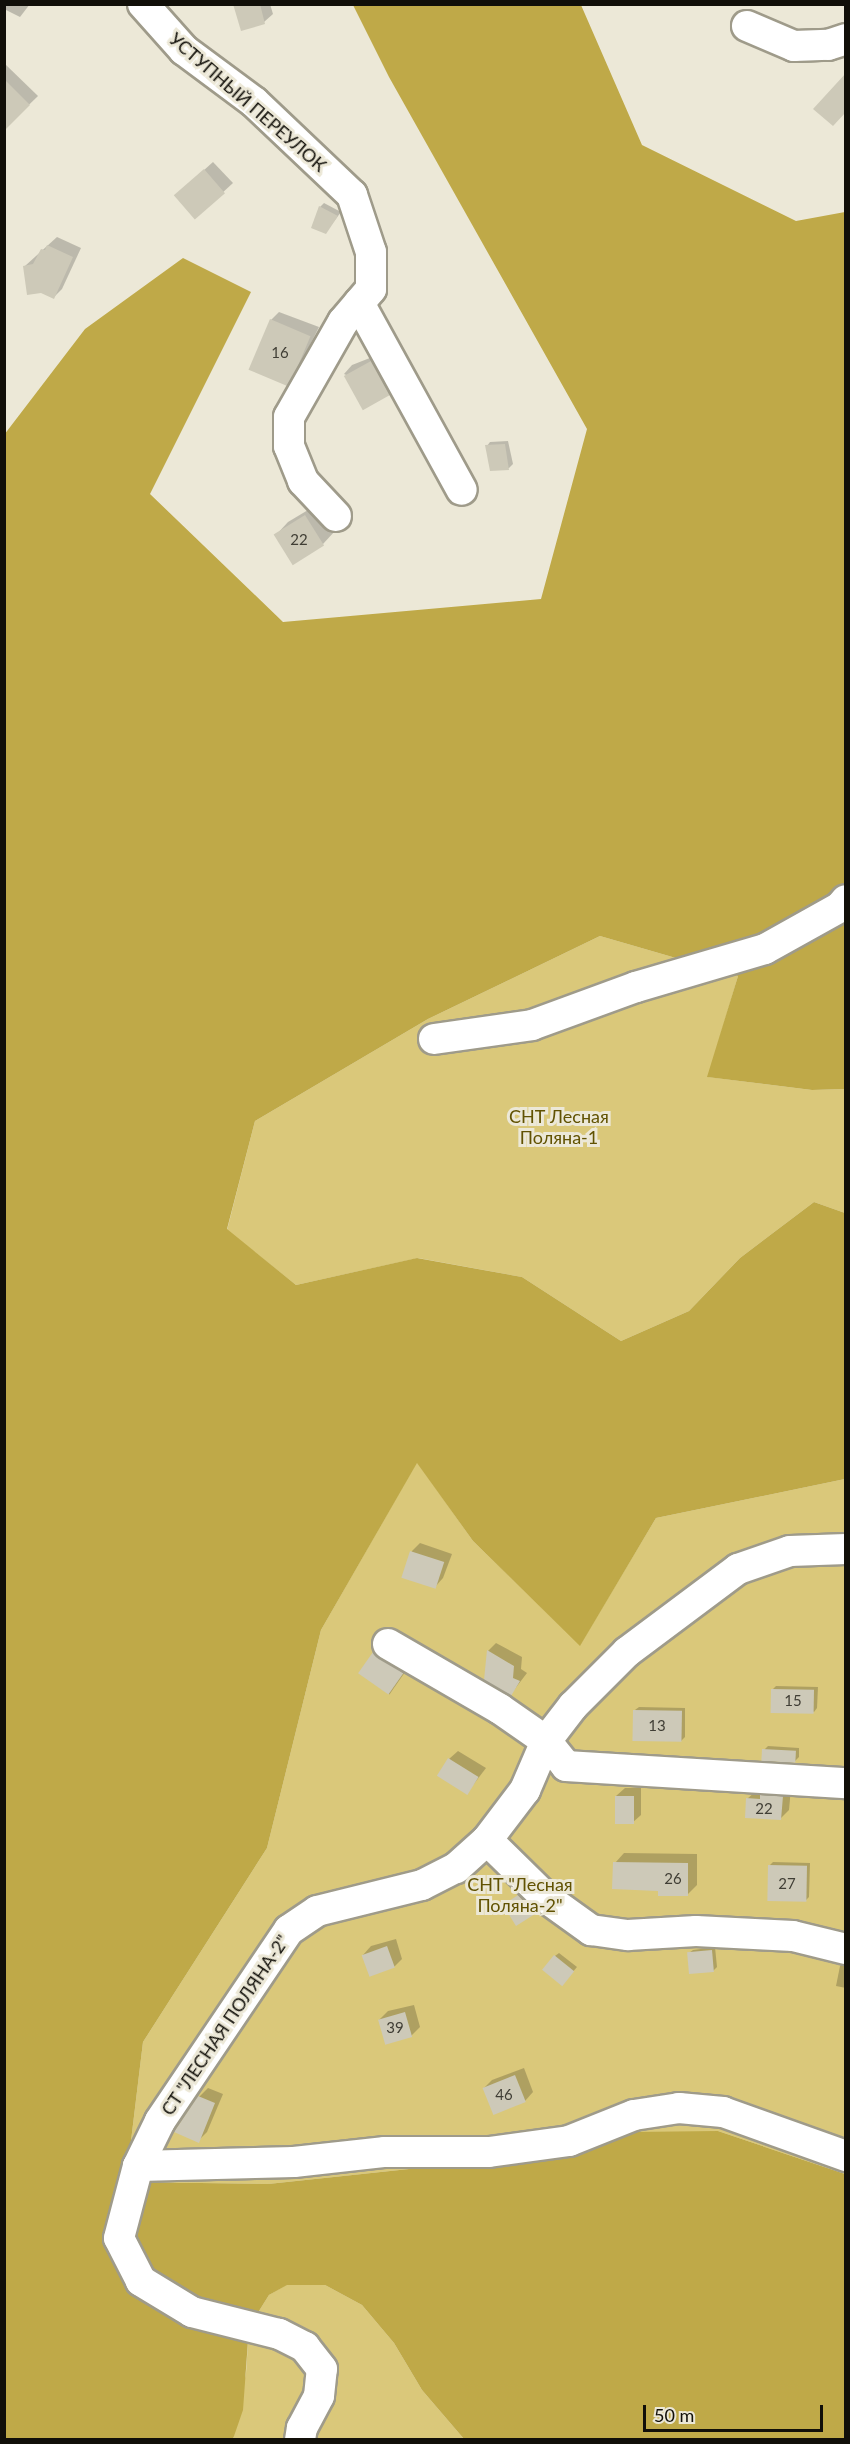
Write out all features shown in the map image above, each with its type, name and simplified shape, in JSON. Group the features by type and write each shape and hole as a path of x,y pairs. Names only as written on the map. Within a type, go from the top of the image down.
{"street":[{"name":"УСТУПНЫЙ ПЕРЕУЛОК","path":"144,4 184,50 254,102 352,195 371,252 370,289 343,322 289,417 289,446 303,481 336,516"},
{"path":"747,26 794,46 828,45 846,39"},
{"path":"359,303 462,490"},
{"path":"434,1039 532,1025 636,987 765,949 840,907 846,900"},
{"name":"СТ \"ЛЕСНАЯ ПОЛЯНА-2\"","path":"300,2439 302,2428 320,2396 322,2369 305,2347 279,2334 192,2312 141,2281 119,2238 138,2166 160,2121 289,1930 317,1911 422,1886 456,1868 487,1840 525,1790 546,1740 573,1706 627,1652 738,1569 789,1551 846,1549"},
{"path":"388,1644 500,1709 546,1740 566,1766 846,1783"},
{"path":"487,1840 545,1897 591,1930 628,1935 696,1931 793,1936 846,1949"},
{"path":"138,2166 294,2162 385,2152 489,2152 569,2141 634,2115 679,2108 723,2112 846,2156"}],"green space":[{"name":"СНТ Лесная Поляна-1","path":"600,936 738,976 708,1077 812,1090 845,1089 845,1213 814,1202 740,1258 689,1311 621,1341 522,1277 418,1258 296,1285 227,1230 255,1121 428,1019"},
{"name":"СНТ \"Лесная Поляна-2\"","path":"417,1462 473,1541 580,1645 656,1518 845,1479 845,2174 718,2131 550,2154 268,2184 126,2182 143,2042 267,1848 321,1630"},
{"path":"286,2285 325,2285 362,2305 394,2343 422,2390 464,2439 233,2440 246,2373 249,2327 269,2295"}],"shaded area":[{"path":"353,5 581,5 642,145 796,221 845,212 845,1089 812,1090 707,1077 738,976 600,936 428,1019 255,1121 227,1229 296,1285 417,1258 522,1277 621,1341 689,1311 740,1258 814,1202 845,1213 845,1479 656,1518 580,1646 473,1541 417,1463 321,1630 267,1848 143,2042 126,2182 268,2184 550,2154 632,2132 718,2131 845,2174 845,2439 464,2439 422,2390 394,2343 362,2305 325,2285 287,2285 269,2295 249,2327 243,2410 233,2439 5,2439 4,435 85,329 183,258 251,292 150,494 283,622 541,599 587,429 389,77"}],"building":[{"path":"233,4 260,4 265,24 241,31"},
{"path":"846,73 846,112 833,126 813,109"},
{"path":"4,79 30,105 4,131"},
{"path":"204,169 225,193 195,219 174,195"},
{"path":"319,206 338,216 326,234 311,228"},
{"path":"47,245 73,257 54,299 41,293 27,295 23,266 33,264 41,249 45,250"},
{"path":"270,319 311,336 289,387 249,370"},
{"path":"371,361 390,395 363,410 344,376"},
{"path":"505,444 509,470 490,471 485,445"},
{"path":"305,515 324,546 293,565 274,535"},
{"path":"410,1551 444,1562 436,1589 401,1578"},
{"path":"487,1650 514,1666 513,1678 520,1681 511,1696 484,1680"},
{"path":"373,1652 403,1673 388,1695 358,1673"},
{"path":"771,1689 814,1690 814,1714 771,1713"},
{"path":"633,1710 682,1711 681,1742 632,1741"},
{"path":"762,1749 796,1751 795,1763 761,1761"},
{"path":"448,1758 479,1777 467,1795 437,1776"},
{"path":"760,1795 783,1796 781,1820 745,1818 746,1798 760,1799"},
{"path":"615,1796 634,1796 634,1824 615,1824"},
{"path":"613,1862 688,1863 688,1896 658,1896 658,1891 612,1889"},
{"path":"768,1865 807,1866 806,1902 767,1901"},
{"path":"518,1895 535,1914 516,1926 503,1905"},
{"path":"387,1946 395,1968 369,1977 362,1955"},
{"path":"712,1950 714,1972 689,1974 687,1952"},
{"path":"554,1955 574,1971 562,1986 542,1970"},
{"path":"405,2012 412,2037 385,2045 378,2020"},
{"path":"515,2075 526,2102 493,2115 483,2088"},
{"path":"198,2096 215,2103 199,2143 174,2132"}]}
